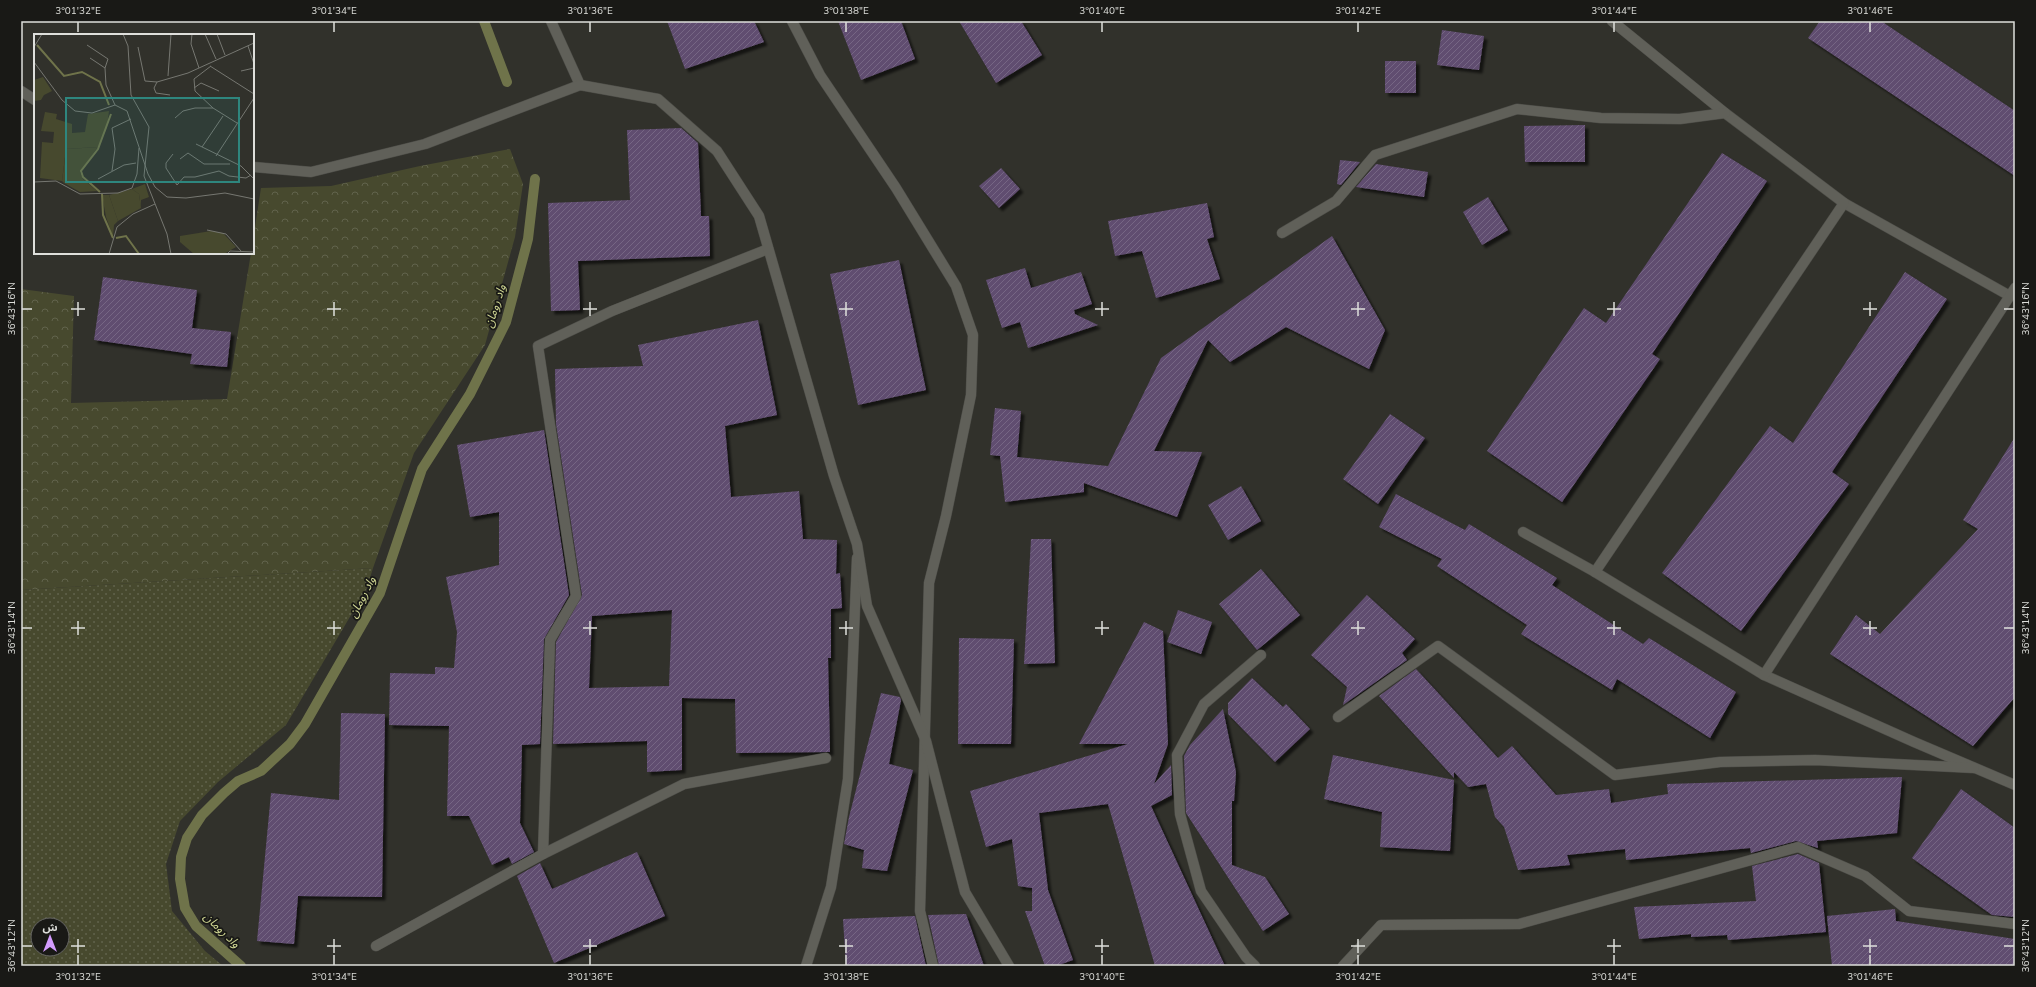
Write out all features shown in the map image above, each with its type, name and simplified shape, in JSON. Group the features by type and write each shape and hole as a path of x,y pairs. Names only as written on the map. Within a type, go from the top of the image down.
{"street":[{"path":"551,21 580,85"},
{"path":"792,21 820,75 896,188 956,286 972,335 971,395 946,516 929,583 926,741 920,911 933,966"},
{"path":"1612,21 1725,113 1844,202 2012,292 1764,675"},
{"path":"254,167 311,172 425,144 580,85 658,99 717,151 759,216 834,476 857,544 867,606 926,741 965,892 1009,966"},
{"path":"21,91 34,99"},
{"path":"1282,233 1336,201 1375,155 1517,109 1601,118 1680,119 1725,113"},
{"path":"1595,572 1844,202"},
{"path":"543,854 550,640 576,596 538,346 612,311 768,249"},
{"path":"1523,532 1595,572 1764,675 1974,768 2015,784"},
{"path":"806,966 831,887 848,779 857,544"},
{"path":"1338,717 1438,646 1615,775 1728,762 1815,760 1974,768"},
{"path":"1255,966 1246,957 1201,891 1180,814 1177,756 1204,704 1262,655"},
{"path":"376,946 543,854 684,784 826,758"},
{"path":"1343,966 1381,925 1519,924 1798,847 1865,876 1909,911 2015,924"}],"green space":[{"path":"510,149 523,184 515,237 485,345 414,453 373,568 21,590 21,289 74,296 71,403 227,399 251,254 254,254 254,234 261,188 331,186 420,166"},
{"path":"373,568 367,588 286,725 218,782 180,821 166,864 172,911 205,951 223,966 21,966 21,590"}],"building":[{"path":"667,21 754,21 764,42 685,69"},
{"path":"838,21 901,21 915,59 861,80"},
{"path":"959,21 1021,21 1042,55 996,83"},
{"path":"1820,21 1881,21 2015,111 2015,176 1808,38"},
{"path":"1442,30 1484,36 1479,70 1437,65"},
{"path":"1385,61 1416,61 1416,93 1385,93"},
{"path":"1585,125 1585,162 1525,162 1524,126"},
{"path":"681,128 698,143 701,216 709,216 710,256 578,261 580,310 551,311 548,203 630,200 627,130"},
{"path":"1722,153 1767,181 1652,354 1660,359 1562,502 1487,451 1584,308 1606,323"},
{"path":"1340,160 1360,162 1341,185 1337,184"},
{"path":"1376,164 1428,172 1424,197 1356,187"},
{"path":"1001,168 1020,189 999,208 979,186"},
{"path":"1488,197 1508,230 1482,245 1463,212"},
{"path":"1207,203 1214,237 1207,239 1220,279 1156,298 1142,251 1115,256 1108,221"},
{"path":"1332,236 1385,330 1369,369 1286,327 1230,362 1208,340 1154,451 1202,452 1177,517 1084,483 1084,492 1005,502 1000,456 990,455 995,408 1021,411 1017,457 1108,466 1161,358"},
{"path":"899,260 926,390 858,405 830,274"},
{"path":"1025,268 1031,288 1081,272 1092,304 1074,310 1075,314 1098,325 1028,348 1020,322 1002,328 986,280"},
{"path":"1905,272 1947,299 1832,472 1849,484 1741,631 1662,573 1770,426 1793,443"},
{"path":"103,277 197,290 192,328 231,332 227,367 190,364 192,354 94,340"},
{"path":"758,320 777,415 725,426 731,497 799,491 803,539 837,540 836,574 840,573 842,608 831,609 831,658 828,658 830,752 736,753 735,699 682,698 682,770 647,772 647,741 553,744 556,642 582,595 556,424 555,369 643,366 638,345","holes":["672,610 669,686 589,688 592,616"]},
{"path":"1390,414 1425,438 1378,504 1343,479"},
{"path":"544,430 569,595 544,639 540,744 522,745 520,823 534,852 512,864 509,857 492,865 469,816 447,816 449,726 389,725 390,673 435,674 435,667 454,668 457,632 446,577 499,565 499,512 470,517 457,445"},
{"path":"2015,437 2015,697 1973,746 1830,654 1856,615 1880,634 1978,529 1963,520"},
{"path":"1241,486 1261,521 1228,540 1208,505"},
{"path":"1396,494 1465,530 1469,524 1557,578 1552,585 1643,644 1649,638 1736,692 1710,738 1617,679 1612,690 1521,634 1527,625 1437,566 1442,559 1379,527"},
{"path":"1031,539 1051,539 1055,663 1024,664"},
{"path":"1261,569 1300,615 1257,650 1219,604"},
{"path":"1367,595 1415,639 1402,653 1407,660 1343,705 1347,687 1311,655"},
{"path":"1178,610 1212,622 1201,654 1167,642"},
{"path":"1144,622 1163,631 1168,744 1154,784 1171,765 1172,795 1151,806 1225,966 1155,966 1108,804 1039,813 1048,890 1073,960 1056,966 1045,966 1025,911 1032,911 1032,888 1018,886 1012,839 986,847 970,791 1128,744 1079,744"},
{"path":"959,638 1014,639 1011,744 958,744"},
{"path":"1416,669 1498,758 1512,746 1556,795 1609,789 1611,803 1668,794 1667,784 1902,777 1897,833 1817,841 1818,848 1796,841 1751,853 1750,848 1626,860 1625,849 1567,855 1570,865 1518,870 1504,827 1495,817 1486,784 1468,787 1454,772 1454,778 1379,696"},
{"path":"1252,678 1283,707 1286,704 1310,729 1275,762 1228,714 1228,703"},
{"path":"881,693 900,697 901,700 889,764 913,770 887,871 862,868 864,850 844,844 849,817"},
{"path":"1223,709 1236,772 1234,801 1232,801 1232,865 1265,877 1289,914 1263,931 1186,813 1184,756 1190,745"},
{"path":"341,713 385,714 382,897 298,896 294,944 257,941 271,793 339,800"},
{"path":"1333,755 1454,780 1450,851 1380,847 1382,812 1324,799"},
{"path":"1961,789 2015,828 2015,917 1992,915 1912,858"},
{"path":"637,852 665,916 554,963 517,876 540,863 552,889"},
{"path":"1798,854 1819,863 1826,932 1728,940 1727,935 1691,937 1691,934 1639,939 1634,907 1756,901 1752,866"},
{"path":"1895,909 1896,921 2015,939 2015,966 1832,966 1827,916"},
{"path":"966,914 984,966 939,966 928,915"},
{"path":"915,916 926,966 846,966 843,919"}],"waterway":[{"path":"484,21 507,82"},
{"name":"واد رومان","path":"241,966 196,926 185,908 180,879 181,857 187,838 202,815 224,793 238,781 261,771 290,744 305,724 380,593 422,469 470,394 506,322 528,239 535,179"}]}
